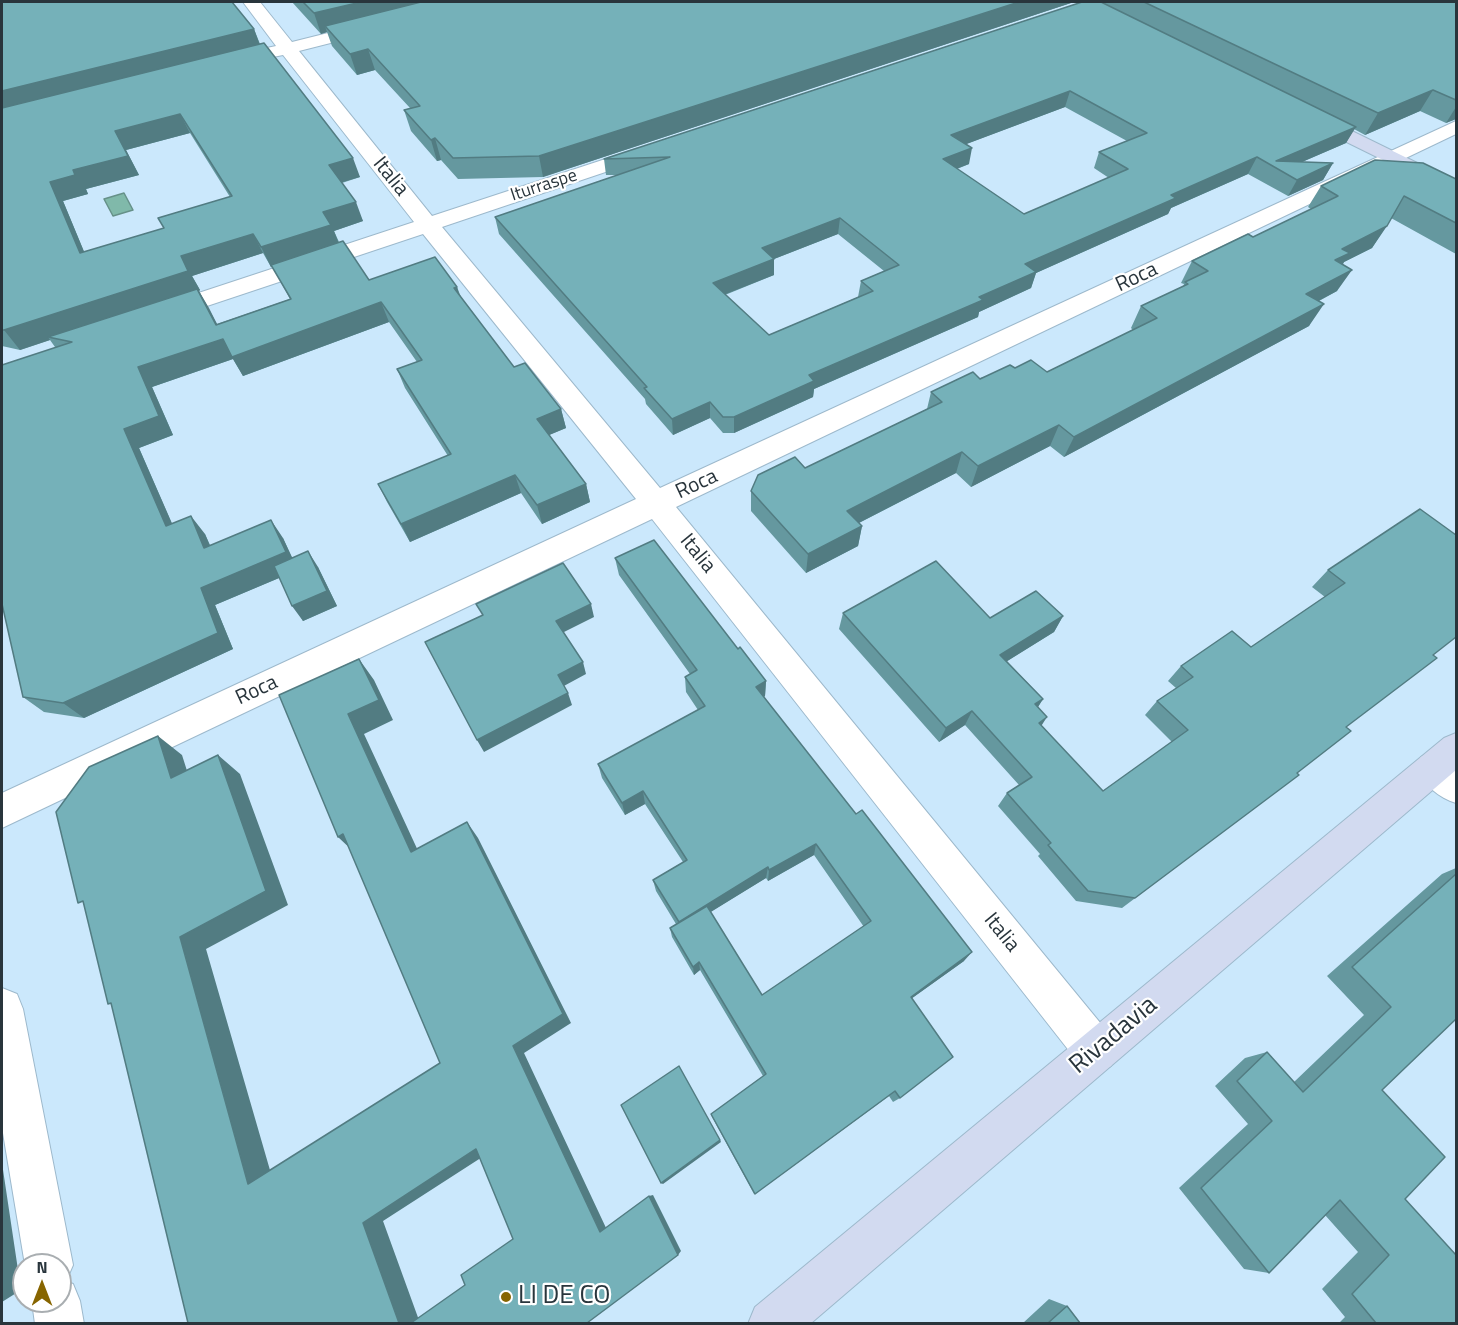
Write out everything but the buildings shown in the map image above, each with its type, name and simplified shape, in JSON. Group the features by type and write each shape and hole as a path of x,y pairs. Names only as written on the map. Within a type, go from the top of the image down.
{"street":[{"name":"Italia","path":"251,2 428,225 657,504 1096,1051"},
{"path":"252,57 391,22"},
{"path":"1287,105 1456,190"},
{"name":"Roca","path":"2,811 1456,127"},
{"name":"Iturraspe","path":"147,318 666,145"},
{"name":"Rivadavia","path":"771,1323 1096,1051 1449,768"},
{"path":"2,1009 47,1253"}],"shaded area":[{"path":"124,193 133,210 113,216 104,199"}],"place":[{"name":"LI DE CO","path":"506,1297"}]}
